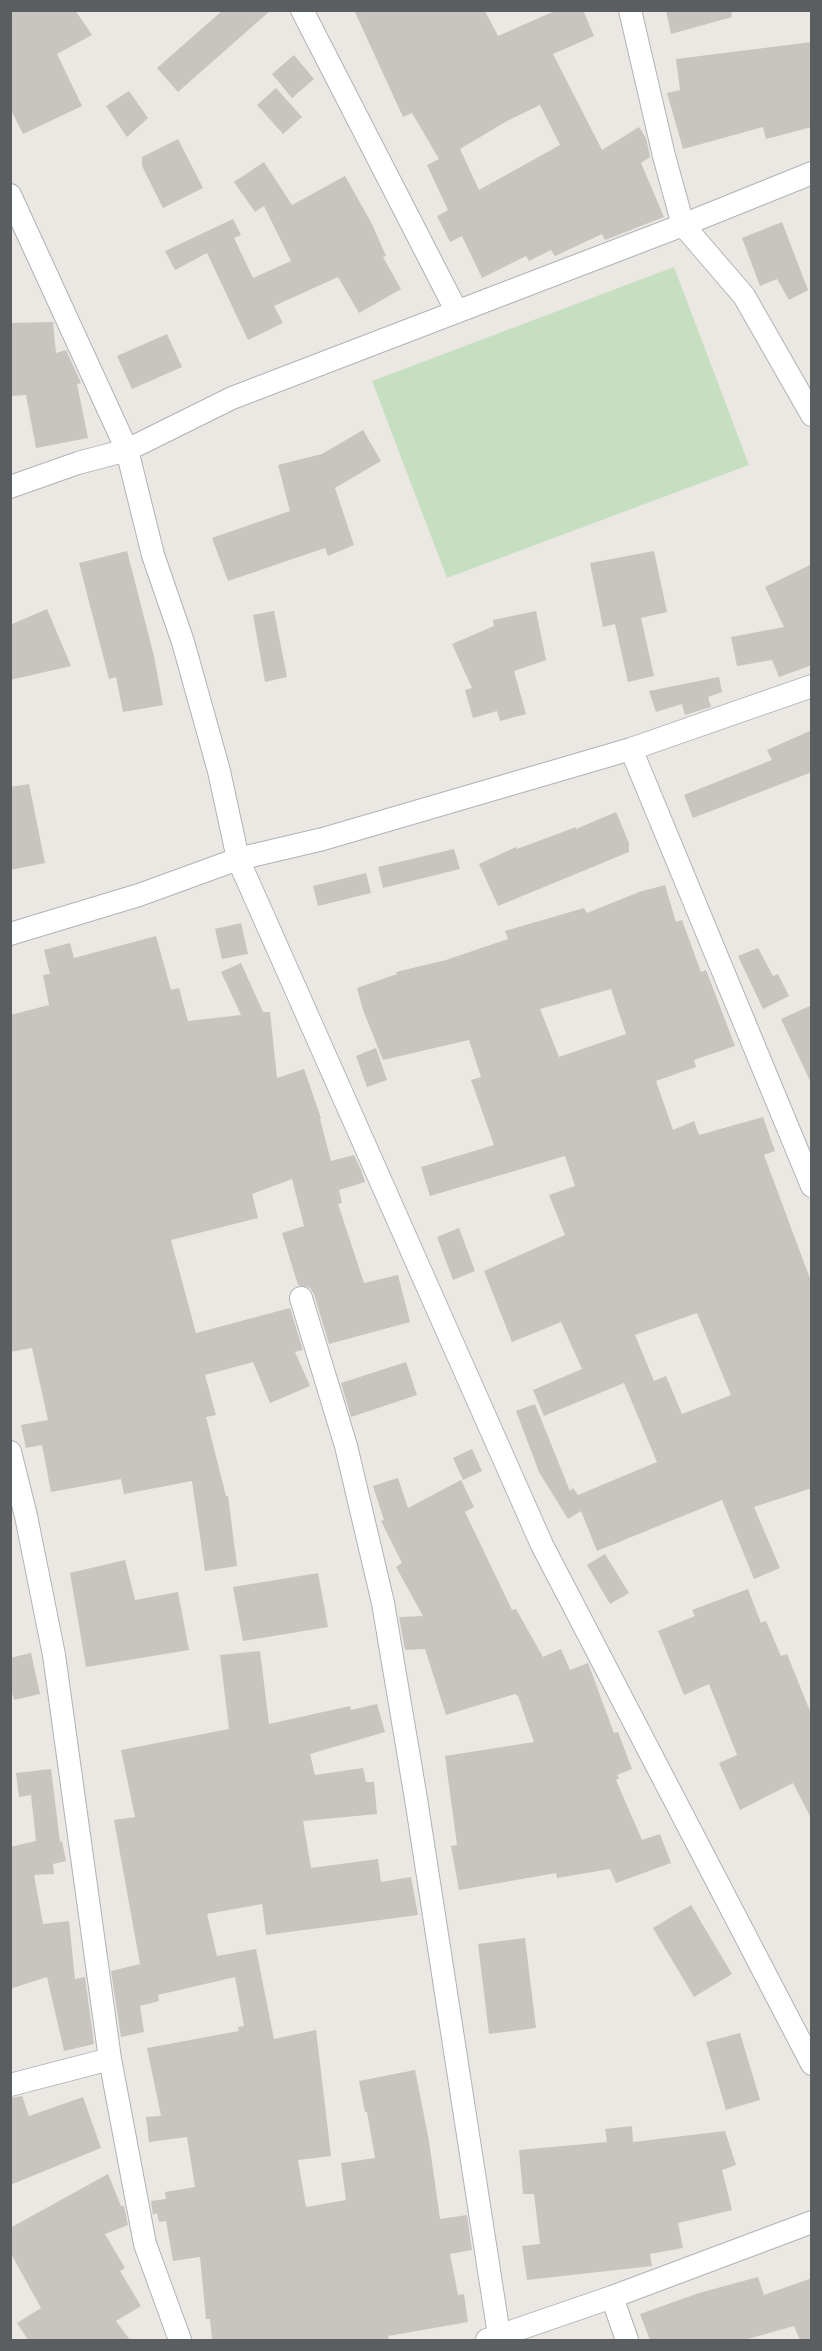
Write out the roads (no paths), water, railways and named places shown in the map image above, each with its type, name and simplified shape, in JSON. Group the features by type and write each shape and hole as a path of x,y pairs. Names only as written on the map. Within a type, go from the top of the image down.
{"street":[{"path":"302,10 457,312"},
{"path":"630,10 663,156 683,225 744,296 812,415"},
{"path":"10,487 78,463 127,450 232,398 683,225 812,173"},
{"path":"10,195 127,450 153,555 183,642 216,760 238,859 542,1545 812,2064"},
{"path":"10,933 140,895 238,859 323,839 631,749 812,686"},
{"path":"631,749 812,1186"},
{"path":"301,1298 346,1446 383,1604 418,1810 493,2338 612,2297 812,2222"},
{"path":"10,1452 26,1516 54,1655 110,2059 146,2244 180,2340"},
{"path":"10,2085 110,2059"},
{"path":"612,2297 627,2340"}]}
